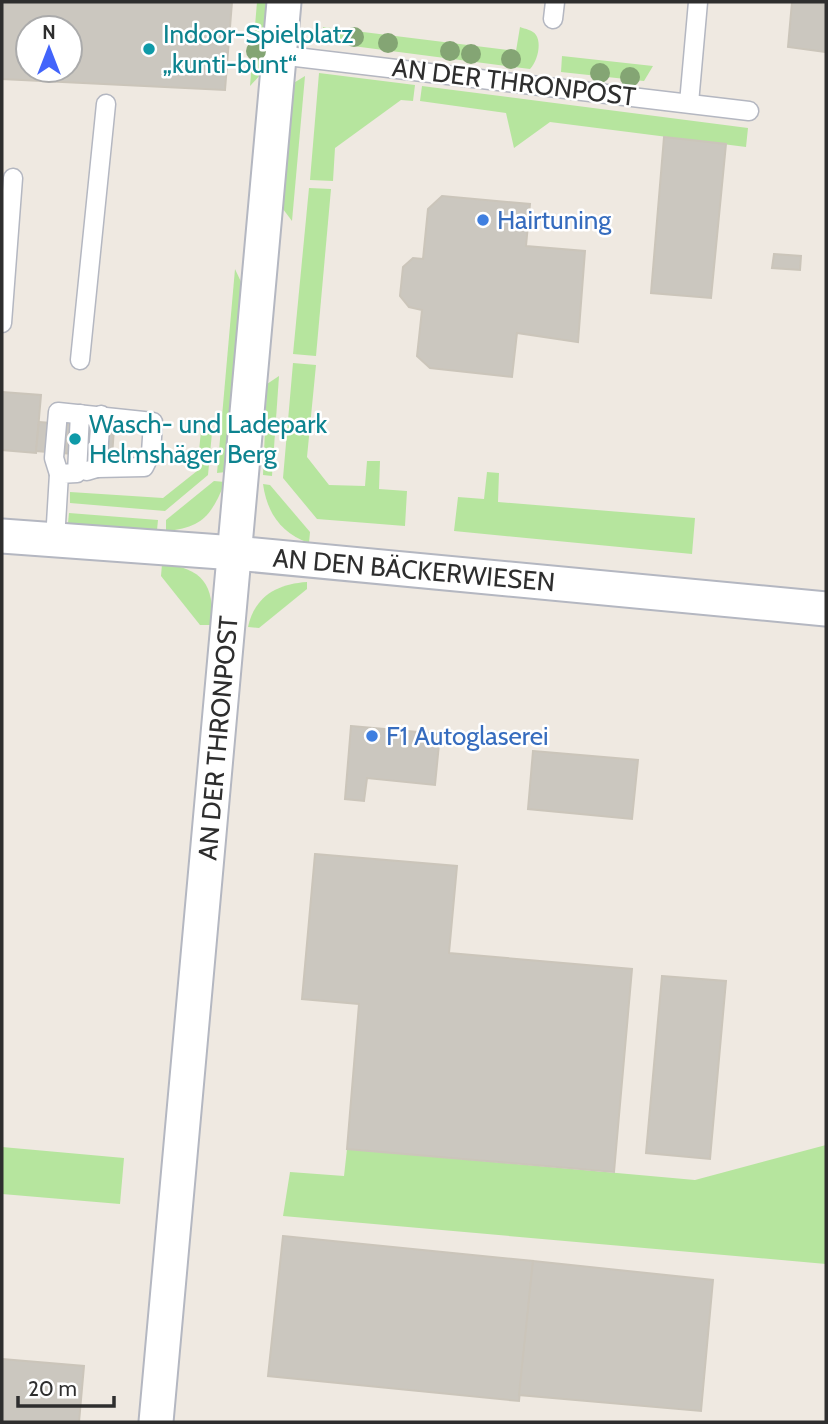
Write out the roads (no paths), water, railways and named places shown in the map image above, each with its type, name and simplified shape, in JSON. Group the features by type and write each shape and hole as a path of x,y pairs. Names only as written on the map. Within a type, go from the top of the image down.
{"street":[{"name":"AN DER THRONPOST","path":"156,1422 284,2"},
{"name":"AN DEN BÄCKERWIESEN","path":"2,536 235,553 826,609"}],"lane":[{"path":"689,103 698,2"},
{"name":"AN DER THRONPOST","path":"279,55 749,111"},
{"path":"80,360 106,104"},
{"path":"2,323 13,178"},
{"path":"58,412 153,422 151,453 144,467 97,468 68,473 54,458 58,412"},
{"path":"55,540 80,414"},
{"path":"97,468 101,415"}],"place":[{"name":"Indoor-Spielplatz „kunti-bunt“","path":"149,49"},
{"name":"Hairtuning","path":"483,220"},
{"name":"Wasch- und Ladepark Helmshäger Berg","path":"75,439"},
{"name":"F1 Autoglaserei","path":"372,736"}]}
